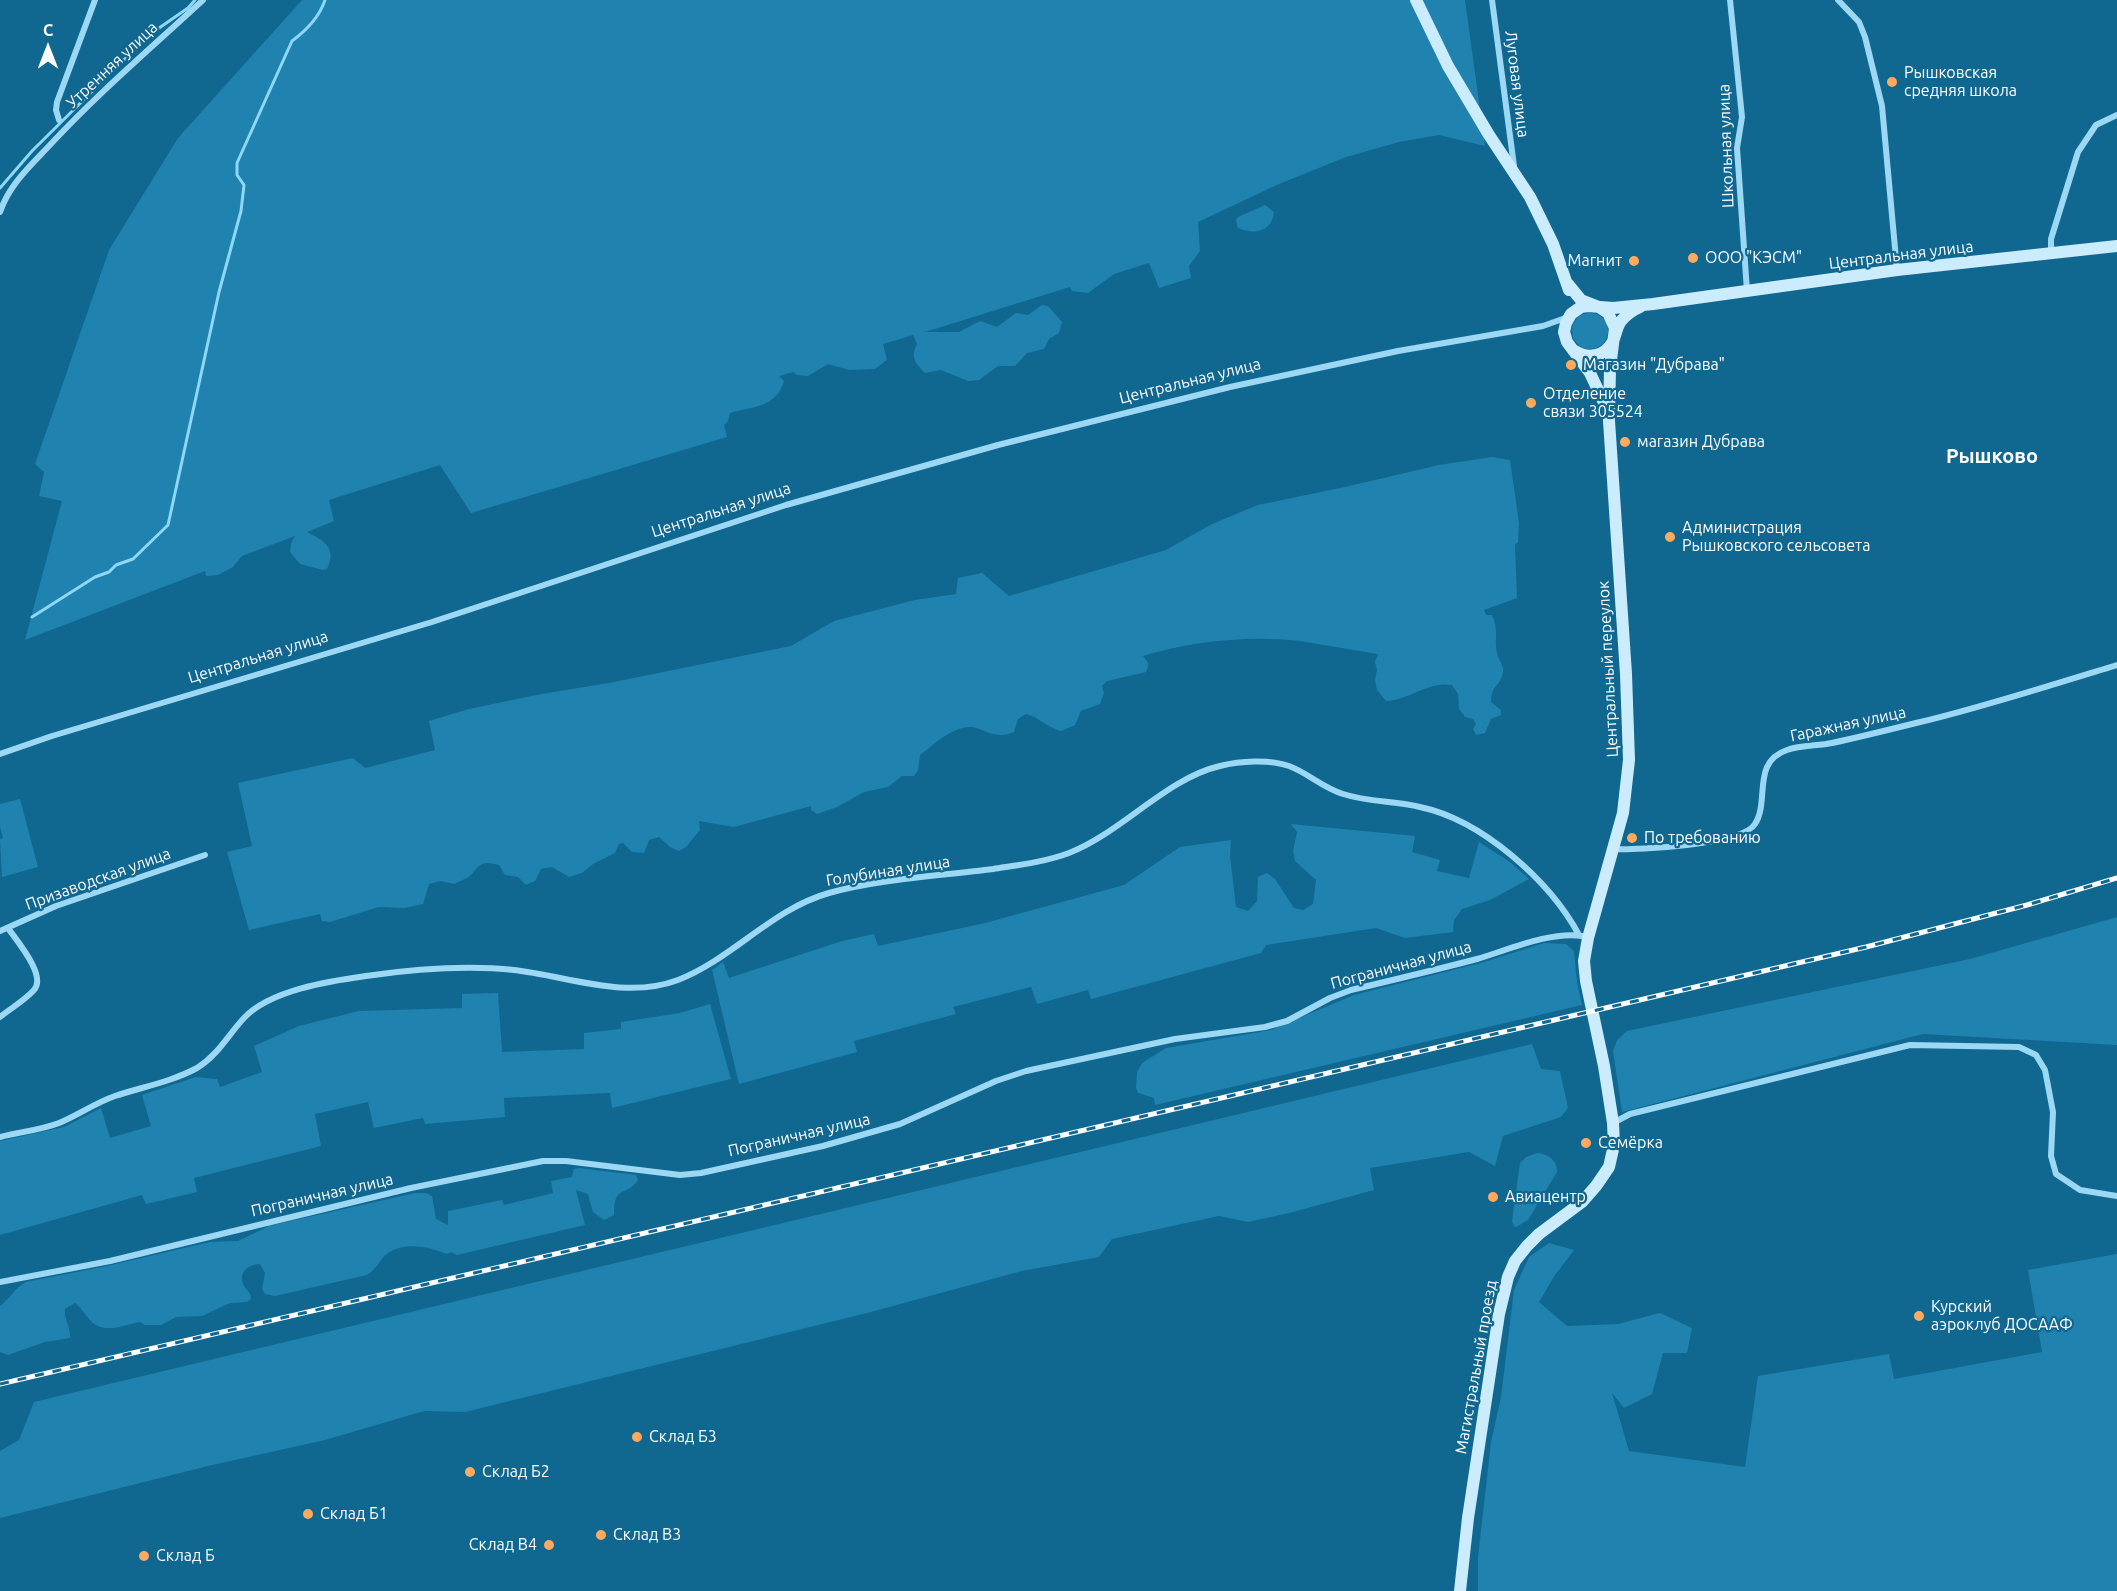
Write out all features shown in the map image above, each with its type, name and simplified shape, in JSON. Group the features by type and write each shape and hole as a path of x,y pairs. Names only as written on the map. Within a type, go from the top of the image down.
{"main road":[{"path":"1416,0 1448,66 1541,219 1568,284 1571,314"},
{"name":"Центральная улица","path":"1653,304 1897,270 2117,246"},
{"path":"1568,284 1581,300 1599,307 1611,318 1615,328 1610,368 1609,421"},
{"path":"1609,421 1600,392 1565,337 1566,323 1571,314 1581,307 1613,308 1653,304"},
{"path":"1574,350 1582,355 1597,355 1605,350 1614,339 1621,322 1627,315 1653,304"},
{"name":"Центральный переулок","path":"1583,937 1595,911 1614,849 1627,785 1629,736 1616,500 1609,421"},
{"name":"Магистральный проезд","path":"1460,1591 1469,1506 1499,1314 1508,1277 1515,1261 1527,1246 1539,1234 1582,1202 1604,1176 1612,1156 1613,1123 1585,972 1583,937"}],"street":[{"path":"63,123 56,110 57,102 95,0"},
{"name":"Утренняя улица","path":"0,212 19,177 63,123 203,0"},
{"name":"Луговая улица","path":"1492,0 1514,172"},
{"name":"Школьная улица","path":"1730,0 1742,117 1737,148 1747,291"},
{"path":"1838,0 1859,22 1865,37 1882,106 1897,270"},
{"path":"2051,254 2051,240 2078,152 2096,125 2117,116"},
{"name":"Центральная улица","path":"0,754 52,736 432,622 786,505 998,445 1230,387 1463,339 1543,326 1571,314"},
{"path":"1543,326 1557,328 1565,337"},
{"name":"Гаражная улица","path":"1614,849 1635,850 1689,845 1747,831 1754,826 1759,815 1766,768 1772,760 1786,750 1832,743 1962,712 2117,665"},
{"name":"Голубиная улица","path":"0,1137 54,1125 106,1100 161,1083 193,1070 209,1059 226,1042 244,1018 257,1006 301,989 404,971 477,968 538,973 608,986 634,988 654,986 678,980 708,964 784,914 824,895 879,884 1023,865 1071,852 1113,828 1192,776 1217,766 1230,764 1275,763 1288,766 1335,792 1420,807 1448,815 1493,843 1529,871 1563,908 1583,937"},
{"name":"Призаводская улица","path":"0,931 66,903 205,855"},
{"path":"0,1017 33,991 38,981 35,970 8,928"},
{"name":"Пограничная улица","path":"0,1282 110,1261 411,1188 543,1161 566,1161 690,1175 783,1155 900,1124 996,1081 1026,1071 1175,1039 1266,1027 1287,1021 1330,998 1351,990 1537,941 1583,937"},
{"path":"1613,1123 1630,1114 1910,1045 2019,1047 2036,1054 2045,1070 2053,1112 2050,1156 2056,1174 2080,1190 2117,1196"}],"shaded area":[{"path":"302,0 1465,0 1485,146 1439,135 1399,142 1346,157 1279,184 1198,222 1200,251 1189,266 1191,278 1159,288 1149,263 1114,274 1088,293 1072,291 1070,287 925,332 959,332 980,321 997,327 1016,313 1028,315 1042,305 1048,306 1062,322 1059,333 1049,339 1044,349 1027,353 1015,366 998,366 979,380 968,381 941,370 925,373 915,360 914,353 917,344 913,335 883,344 887,360 875,369 849,370 828,364 808,376 797,375 793,372 779,376 784,381 776,396 770,401 730,413 724,425 727,437 471,513 440,465 329,500 334,521 307,532 328,546 331,556 327,569 300,564 290,552 295,536 242,556 233,567 218,575 206,576 205,571 25,640 62,501 39,496 44,472 35,464 109,250 178,138"},
{"path":"1265,205 1274,212 1273,219 1266,228 1250,231 1238,228 1236,220 1238,217"},
{"path":"1590,313 1603,318 1608,331 1603,344 1590,349 1577,344 1572,331 1577,318"},
{"path":"1492,457 1510,460 1519,523 1518,542 1515,545 1517,598 1484,610 1486,615 1492,615 1494,620 1497,653 1503,670 1491,702 1501,710 1501,715 1491,719 1485,733 1476,735 1473,729 1476,724 1473,719 1465,717 1459,709 1458,694 1452,685 1443,684 1426,688 1403,698 1386,701 1377,690 1375,680 1377,670 1375,662 1378,654 1281,639 1241,639 1181,646 1143,656 1148,663 1146,672 1107,681 1102,686 1104,693 1100,704 1081,711 1075,725 1061,731 1026,714 1018,719 1014,732 1007,734 994,734 973,727 961,728 942,738 920,755 918,770 914,776 902,776 888,787 864,792 837,807 817,814 811,810 811,806 734,827 699,821 700,830 686,847 679,851 670,847 659,837 649,840 644,853 632,852 623,843 619,844 615,853 593,864 582,873 569,877 552,867 541,869 535,881 526,885 518,877 505,875 499,865 483,864 468,877 454,884 440,881 429,884 423,904 405,908 379,907 330,922 322,921 320,914 249,930 227,852 252,846 238,783 353,758 365,768 435,750 429,721 469,709 791,646 834,621 915,600 956,594 958,578 982,573 1009,596 1166,550 1212,524 1258,505 1439,465"},
{"path":"20,799 38,867 2,877 0,839 3,838 0,827 0,804"},
{"path":"1291,824 1415,836 1412,852 1440,860 1437,871 1469,878 1479,842 1510,862 1529,879 1490,900 1462,909 1454,920 1453,932 1405,938 1376,928 1266,945 1261,953 1091,999 1088,990 1037,1004 1031,987 953,1007 956,1014 854,1041 857,1052 739,1084 712,970 723,962 729,978 842,941 874,934 878,946 985,923 1124,885 1180,847 1231,840 1230,856 1236,907 1248,911 1257,901 1258,877 1267,873 1275,879 1294,908 1303,910 1313,904 1316,880 1295,861 1293,851 1297,832"},
{"path":"2117,917 2117,1045 1923,1034 1622,1112 1613,1051 1617,1040 1627,1031 1970,959"},
{"path":"1544,943 1566,944 1574,951 1582,1005 1155,1105 1154,1098 1138,1093 1136,1088 1137,1072 1142,1063 1166,1048 1271,1030 1354,995 1481,963"},
{"path":"498,993 502,1052 584,1049 584,1033 621,1029 621,1022 680,1013 710,1004 731,1079 612,1108 610,1093 504,1098 505,1117 425,1124 423,1118 374,1128 368,1102 315,1114 321,1146 194,1178 197,1192 146,1204 142,1195 0,1235 0,1141 64,1127 101,1108 110,1138 151,1126 142,1095 196,1077 217,1079 220,1087 262,1072 254,1046 299,1026 359,1011 462,1008 462,994"},
{"path":"1532,1044 1541,1069 1560,1071 1568,1108 1561,1117 1503,1136 1495,1166 1469,1152 1370,1168 1374,1190 1289,1213 1248,1222 1219,1216 1112,1239 1099,1257 1022,1271 867,1313 465,1412 424,1411 325,1440 208,1466 0,1518 0,1451 19,1440 34,1402"},
{"path":"1537,1153 1552,1158 1557,1172 1528,1220 1516,1227 1512,1221 1520,1163 1526,1157"},
{"path":"574,1169 636,1175 638,1180 618,1195 614,1215 604,1220 593,1212 588,1194 576,1190 585,1225 457,1255 451,1252 447,1254 424,1247 409,1246 387,1254 367,1275 275,1296 265,1294 262,1289 265,1273 260,1264 256,1264 245,1270 242,1278 251,1297 247,1302 230,1303 202,1316 176,1317 161,1325 145,1325 140,1322 115,1328 97,1326 75,1303 65,1309 70,1338 45,1342 8,1355 0,1352 0,1306 26,1282 210,1242 238,1241 269,1226 415,1193 426,1193 432,1196 436,1219 448,1225 448,1211 502,1200 504,1205 553,1193 551,1181 572,1177"},
{"path":"1549,1243 1574,1250 1555,1275 1539,1302 1567,1326 1618,1324 1660,1313 1692,1328 1687,1353 1663,1353 1652,1394 1624,1408 1612,1393 1629,1451 1745,1467 1758,1376 1889,1354 1894,1379 2042,1352 2028,1270 2117,1254 2117,1591 1478,1591 1478,1557 1491,1442 1501,1397 1514,1290 1529,1257"}],"waterway":[{"path":"0,188 32,151 149,35 188,8 195,0"},
{"path":"32,617 95,577 109,572 116,565 133,559 168,525 219,292 241,211 244,185 237,175 237,163 292,41 312,23 325,0"}],"railway":[{"path":"0,1384 1866,947 2027,905 2117,878"}],"place":[{"name":"Рышковская средняя школа","path":"1892,82"},
{"name":"ООО \"КЭСМ\"","path":"1693,258"},
{"name":"Магнит","path":"1634,261"},
{"name":"Магазин \"Дубрава\"","path":"1571,365"},
{"name":"Отделение связи 305524","path":"1531,403"},
{"name":"магазин Дубрава","path":"1625,442"},
{"name":"Администрация Рышковского сельсовета","path":"1670,537"},
{"name":"По требованию","path":"1632,838"},
{"name":"Семёрка","path":"1586,1143"},
{"name":"Авиацентр","path":"1493,1197"},
{"name":"Курский аэроклуб ДОСААФ","path":"1919,1316"},
{"name":"Склад Б3","path":"637,1437"},
{"name":"Склад Б2","path":"470,1472"},
{"name":"Склад Б1","path":"308,1514"},
{"name":"Склад В3","path":"601,1535"},
{"name":"Склад В4","path":"549,1545"},
{"name":"Склад Б","path":"144,1556"}],"district":[{"name":"Рышково","path":"1992,456"}]}
